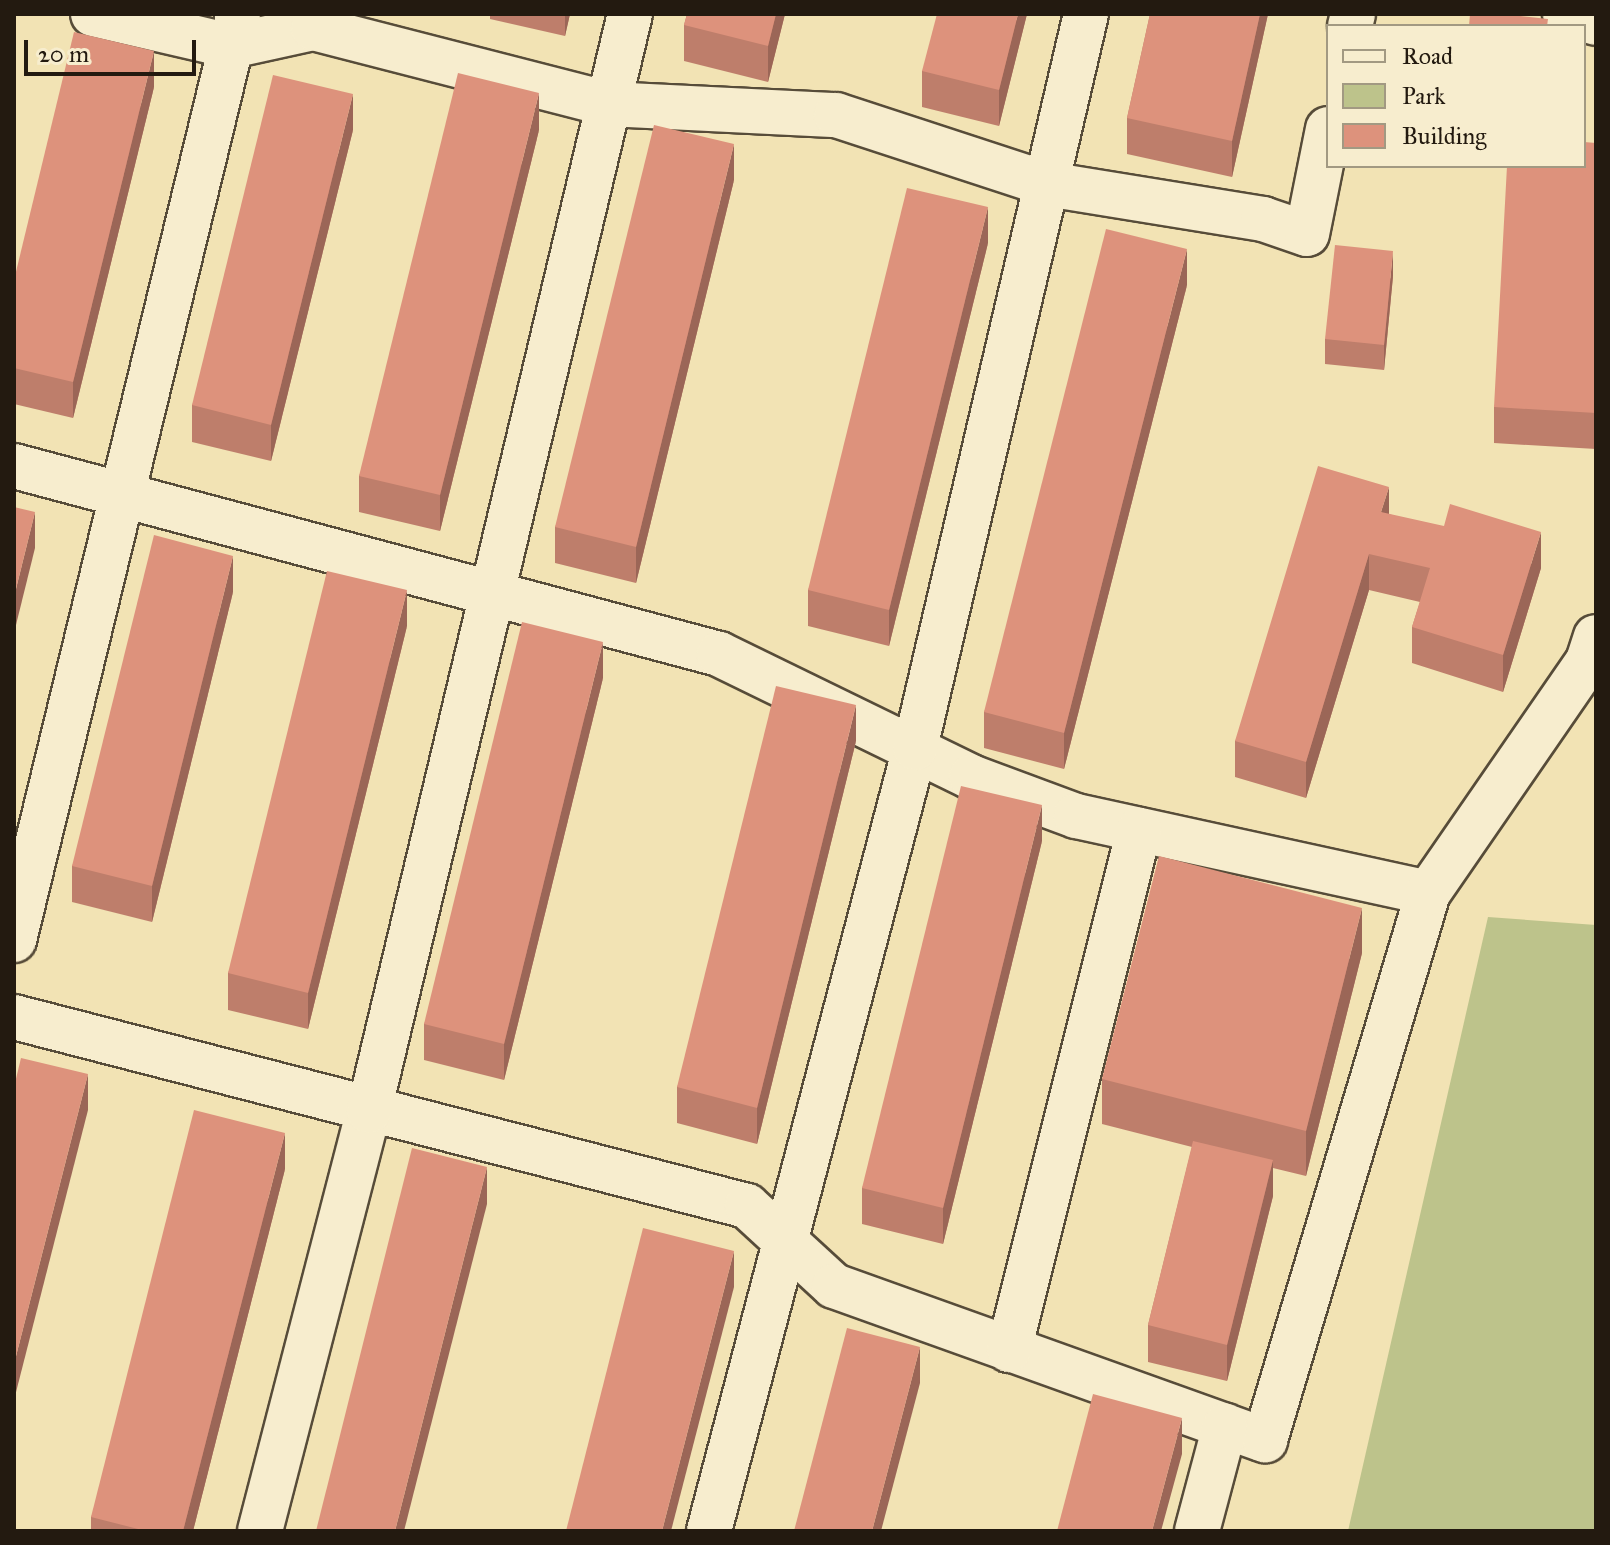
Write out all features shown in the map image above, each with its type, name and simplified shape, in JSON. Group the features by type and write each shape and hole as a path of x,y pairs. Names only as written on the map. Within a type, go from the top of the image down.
{"street":[{"path":"93,14 235,30 313,28 609,104 836,115 1047,184 1263,219 1307,234 1326,139"},
{"path":"260,1531 369,1111 630,14"},
{"path":"709,1531 790,1246 915,748 1086,14"},
{"path":"1565,14 1596,23"},
{"path":"14,940 117,493 235,30"},
{"path":"14,466 495,590 719,654 915,748 1061,810 1428,893"},
{"path":"14,1017 747,1206 834,1286 1265,1440 1428,893 1588,661 1596,637"},
{"path":"1009,1350 1139,830"},
{"path":"1197,1531 1225,1426"}],"green space":[{"path":"1488,917 1596,925 1596,1531 1348,1531"}],"building":[{"path":"687,14 776,14 768,46 684,25"},
{"path":"937,14 1018,14 999,90 922,71"},
{"path":"1150,14 1260,14 1232,141 1127,118"},
{"path":"1470,14 1548,19 1547,24 1469,24"},
{"path":"74,32 154,51 73,382 14,368 14,280"},
{"path":"458,73 539,93 440,495 359,476"},
{"path":"273,75 353,94 271,425 192,405"},
{"path":"654,125 734,144 636,547 555,527"},
{"path":"1586,142 1596,143 1596,413 1494,407 1507,168 1586,168"},
{"path":"907,188 988,207 889,610 808,590"},
{"path":"1106,229 1187,249 1064,733 984,712"},
{"path":"1335,245 1393,251 1384,345 1325,339"},
{"path":"1318,466 1389,487 1381,512 1444,526 1450,504 1541,532 1503,655 1412,627 1430,568 1369,554 1306,762 1235,741"},
{"path":"14,507 35,512 14,597"},
{"path":"154,535 233,556 152,886 72,866"},
{"path":"327,571 407,590 308,993 228,973"},
{"path":"522,622 603,642 504,1044 424,1024"},
{"path":"776,686 856,705 757,1108 677,1087"},
{"path":"961,786 1042,805 943,1208 862,1188"},
{"path":"1159,856 1362,908 1306,1131 1102,1079"},
{"path":"21,1058 88,1074 14,1364 14,1087"},
{"path":"194,1110 285,1133 183,1531 146,1531 91,1517"},
{"path":"1193,1141 1273,1160 1227,1345 1148,1325"},
{"path":"412,1148 487,1167 395,1531 316,1531"},
{"path":"643,1228 734,1251 662,1531 566,1531"},
{"path":"847,1328 920,1347 872,1531 794,1531"},
{"path":"1093,1394 1182,1418 1152,1531 1057,1531"}]}
